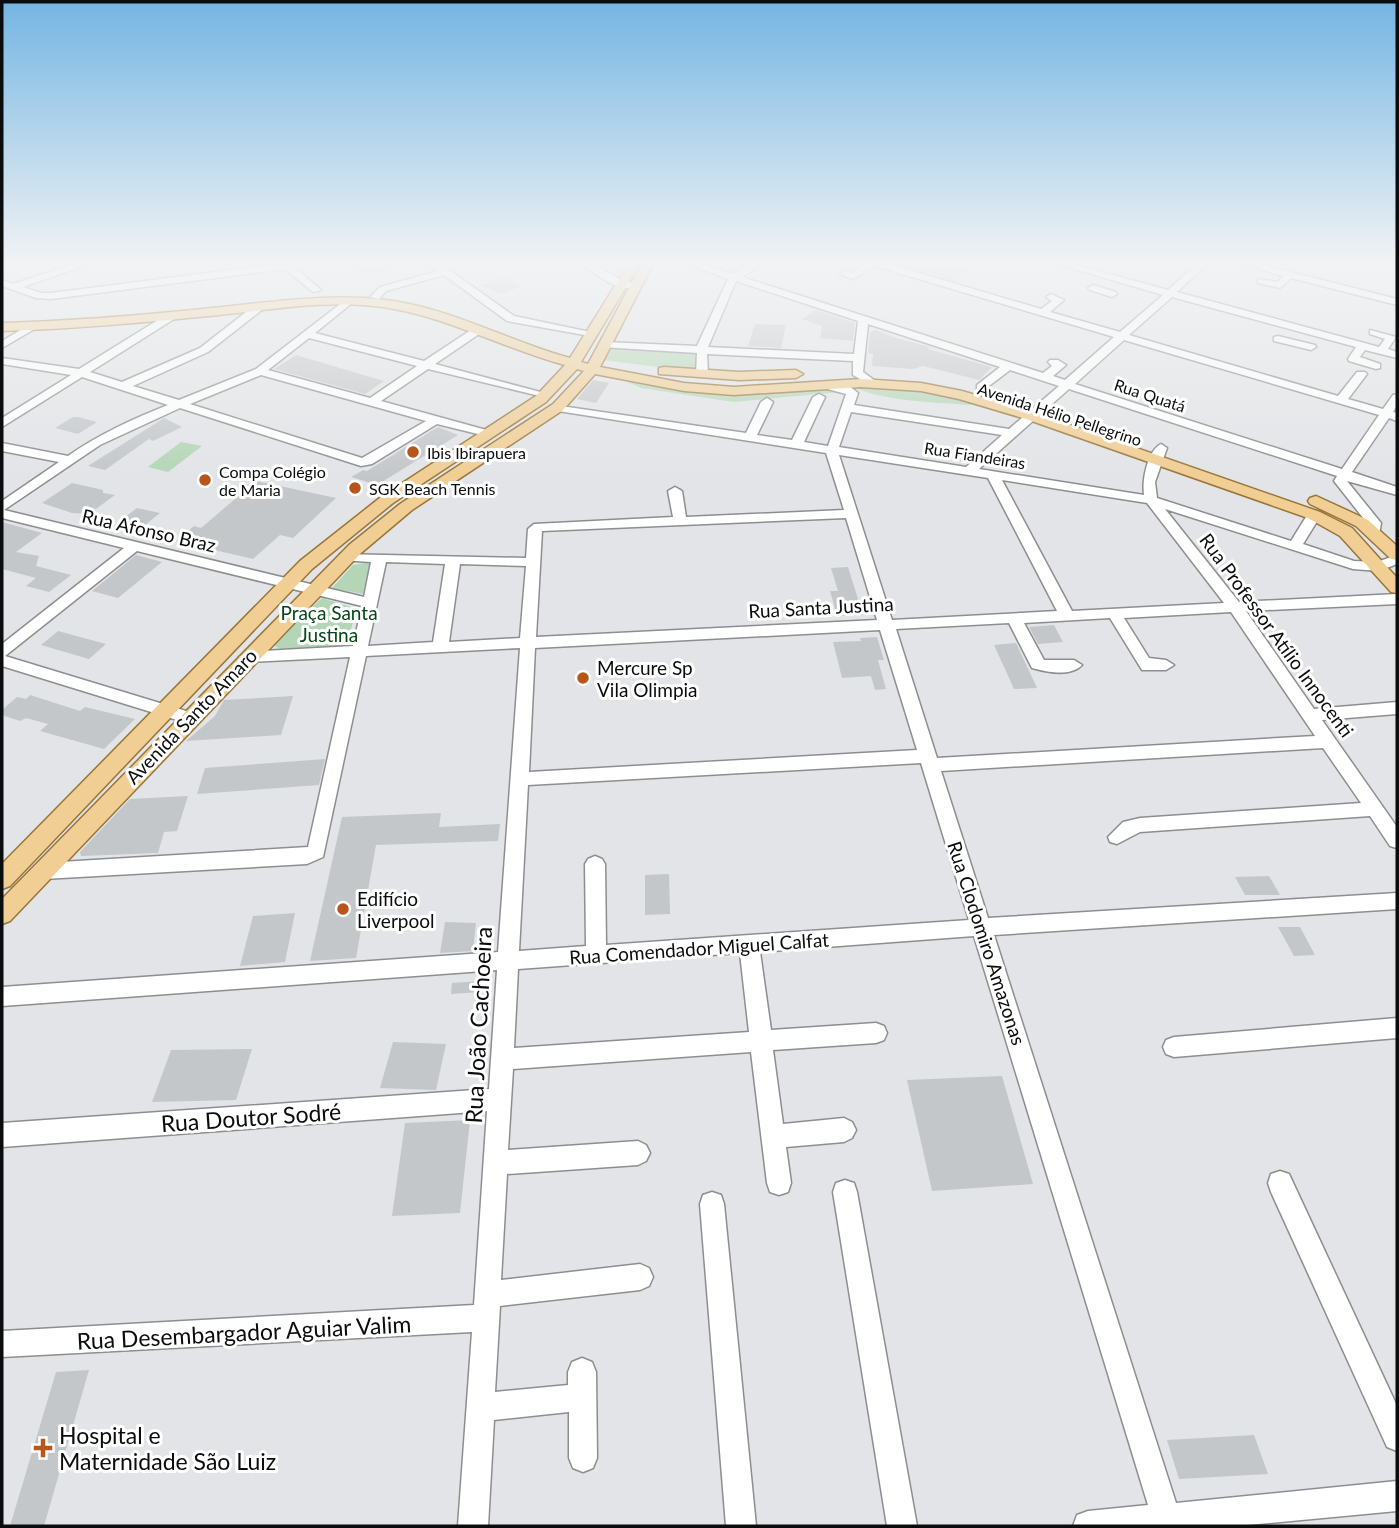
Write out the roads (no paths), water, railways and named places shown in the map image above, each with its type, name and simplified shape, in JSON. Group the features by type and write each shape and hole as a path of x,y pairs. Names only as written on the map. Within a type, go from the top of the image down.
{"main road":[{"name":"Avenida Hélio Pellegrino","path":"484,335 531,352 677,386 742,391 820,391 872,383 921,387 1037,411"},
{"name":"Avenida Hélio Pellegrino","path":"502,335 575,361"},
{"name":"Avenida Santo Amaro","path":"2,879 287,583 327,546 387,500 544,396 559,383 589,335"},
{"name":"Avenida Santo Amaro","path":"2,914 345,557 406,507 558,407 575,392 610,335"},
{"name":"Avenida Hélio Pellegrino","path":"593,365 736,376 857,373 912,376 981,387 1037,411 1319,509"},
{"path":"677,386 697,385 702,374"},
{"path":"736,376 721,382 720,386 742,391"},
{"path":"1319,509 1355,518 1376,533 1397,557"},
{"path":"1319,509 1346,532 1397,588"},
{"path":"1376,533 1397,537"}],"street":[{"path":"2,345 19,335"},
{"path":"2,423 141,335"},
{"path":"124,386 204,350 223,335"},
{"path":"2,507 69,460 115,432 260,371 305,335"},
{"path":"312,335 544,396"},
{"path":"372,402 470,335"},
{"path":"702,374 702,350 708,335"},
{"path":"861,335 857,373 872,383"},
{"name":"Rua Quatá","path":"913,335 1397,491"},
{"path":"1294,343 1301,335"},
{"path":"1324,335 1397,355"},
{"path":"1382,351 1391,337 1385,335"},
{"path":"968,472 1122,336 1392,415"},
{"path":"1278,338 1311,347"},
{"path":"605,345 858,358"},
{"path":"1362,346 1353,359 1376,366"},
{"path":"2,361 81,373 361,462 369,461 436,420"},
{"path":"1044,377 1060,365 1054,362"},
{"path":"981,387 1007,366"},
{"path":"260,371 486,434"},
{"path":"1341,400 1361,374"},
{"path":"796,445 820,391 850,390 852,396 832,451"},
{"path":"1376,533 1374,523 1341,484 1345,474 1392,415 1397,397"},
{"path":"750,438 767,402"},
{"name":"Rua Fiandeiras","path":"558,407 1152,500 1344,563 1379,567"},
{"path":"2,408 20,411"},
{"path":"848,408 1012,433"},
{"path":"2,447 69,460"},
{"name":"Rua Clodomiro Amazonas","path":"832,451 1168,1523"},
{"path":"1152,500 1149,482 1159,454"},
{"path":"993,476 1067,616"},
{"path":"675,491 680,522 852,514"},
{"name":"Rua Professor Atílio Innocenti","path":"1152,500 1235,607 1397,841"},
{"path":"1294,547 1319,509"},
{"name":"Rua Afonso Braz","path":"2,514 368,603"},
{"name":"Rua João Cachoeira","path":"473,1526 531,562 537,527 680,522"},
{"path":"2,652 134,547"},
{"path":"345,557 531,562"},
{"path":"1379,567 1397,557"},
{"path":"44,871 307,856 318,848 357,652 379,560"},
{"path":"440,647 453,561"},
{"name":"Rua Santa Justina","path":"247,657 1397,599"},
{"path":"1114,613 1146,664 1166,665"},
{"path":"1014,619 1038,664 1053,667 1074,666"},
{"path":"2,661 190,718"},
{"path":"1309,715 1397,708"},
{"path":"518,779 1328,741"},
{"path":"1117,837 1130,827 1140,825 1375,809"},
{"path":"595,864 596,955"},
{"name":"Rua Comendador Miguel Calfat","path":"2,996 980,927 1397,901"},
{"path":"749,944 779,1183"},
{"path":"1174,1047 1397,1028"},
{"path":"502,1059 876,1033"},
{"name":"Rua Doutor Sodré","path":"2,1135 500,1098"},
{"path":"774,1136 844,1129"},
{"path":"496,1163 638,1153"},
{"path":"1280,1183 1397,1437"},
{"path":"845,1192 902,1526"},
{"path":"712,1204 741,1526"},
{"name":"Rua Desembargador Aguiar Valim","path":"2,1344 487,1306 640,1277"},
{"path":"481,1407 582,1385 583,1458"},
{"path":"1088,1526 1168,1523 1397,1496"}],"place":[{"name":"Ibis Ibirapuera","path":"413,452"},
{"name":"Compa Colégio de Maria","path":"205,480"},
{"name":"SGK Beach Tennis","path":"355,488"},
{"name":"Mercure Sp Vila Olimpia","path":"583,678"},
{"name":"Edifício Liverpool","path":"343,909"},
{"name":"Hospital e Maternidade São Luiz","path":"43,1448"}],"park label":[{"name":"Praça Santa Justina","path":"329,623"}]}
